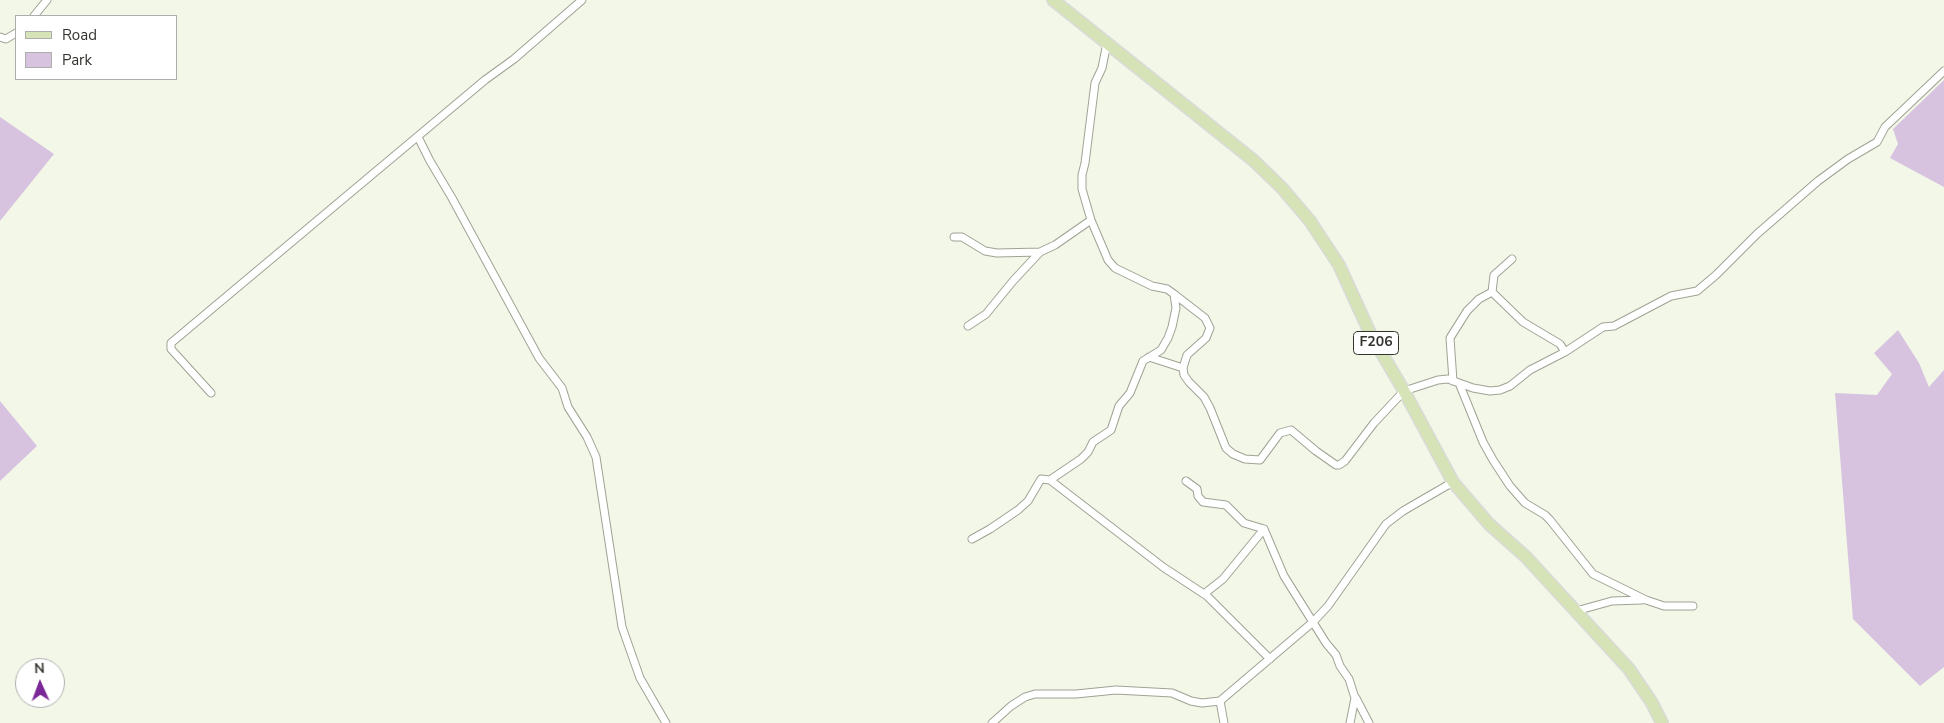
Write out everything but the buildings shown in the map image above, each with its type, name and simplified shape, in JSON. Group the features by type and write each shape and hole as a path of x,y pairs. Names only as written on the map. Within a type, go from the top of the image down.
{"main road":[{"name":"F206","path":"1053,0 1253,160 1282,188 1310,221 1338,265 1370,333 1453,482 1489,524 1526,557 1629,669 1652,703 1662,723"}],"street":[{"path":"35,15 47,0"},
{"path":"211,393 171,349 171,343 485,80 514,59 582,0"},
{"path":"0,37 6,39 15,33"},
{"path":"1107,43 1102,68 1095,83 1082,175 1082,189 1103,252 1115,268 1152,286 1166,289 1205,318 1210,328 1206,338 1187,355 1183,368 1184,375 1204,397 1226,448 1233,454 1246,460 1260,460 1280,433 1291,430 1336,465 1345,461 1374,424 1404,391 1438,380 1448,379 1473,388 1490,391 1500,390 1510,386 1530,370 1565,352 1602,327 1614,326 1671,296 1697,291 1757,234 1818,182 1848,159 1877,142 1885,127 1944,71"},
{"path":"418,137 539,358 562,388 568,407 587,437 596,457 622,627 640,678 666,723"},
{"path":"968,326 986,314 1013,280 1040,252 1055,245 1091,220"},
{"path":"954,237 962,237 985,251 1040,252"},
{"path":"1492,292 1494,275 1512,259"},
{"path":"1492,292 1523,322 1560,344 1565,352"},
{"path":"1492,292 1479,299 1467,311 1450,338 1456,382 1486,448 1510,486 1525,503 1550,520 1593,574 1646,600 1664,606 1693,606"},
{"path":"1050,480 1081,459 1093,442 1111,430 1119,406 1130,393 1142,361 1161,350 1172,327 1176,308 1174,294"},
{"path":"1149,357 1183,368"},
{"path":"972,538 990,529 1018,510 1028,501 1041,479 1050,480 1163,568 1204,594 1270,659"},
{"path":"1186,481 1196,489 1198,496 1203,502 1226,505 1244,523 1264,529"},
{"path":"992,723 1025,696 1035,694 1076,694 1116,690 1172,694 1202,703 1220,701 1328,606 1386,524 1403,511 1453,482"},
{"path":"1204,594 1223,579 1264,529"},
{"path":"1264,529 1284,576 1350,679 1356,698 1369,723"},
{"path":"1576,611 1612,601 1646,600"},
{"path":"1350,723 1356,698"},
{"path":"1220,701 1224,723"}],"green space":[{"path":"1944,80 1944,187 1890,158 1898,144 1893,129"},
{"path":"0,117 54,154 0,221"},
{"path":"1898,330 1919,363 1929,387 1944,370 1944,667 1920,686 1853,619 1835,393 1877,395 1892,374 1874,353"},
{"path":"0,401 37,446 0,481"}]}
